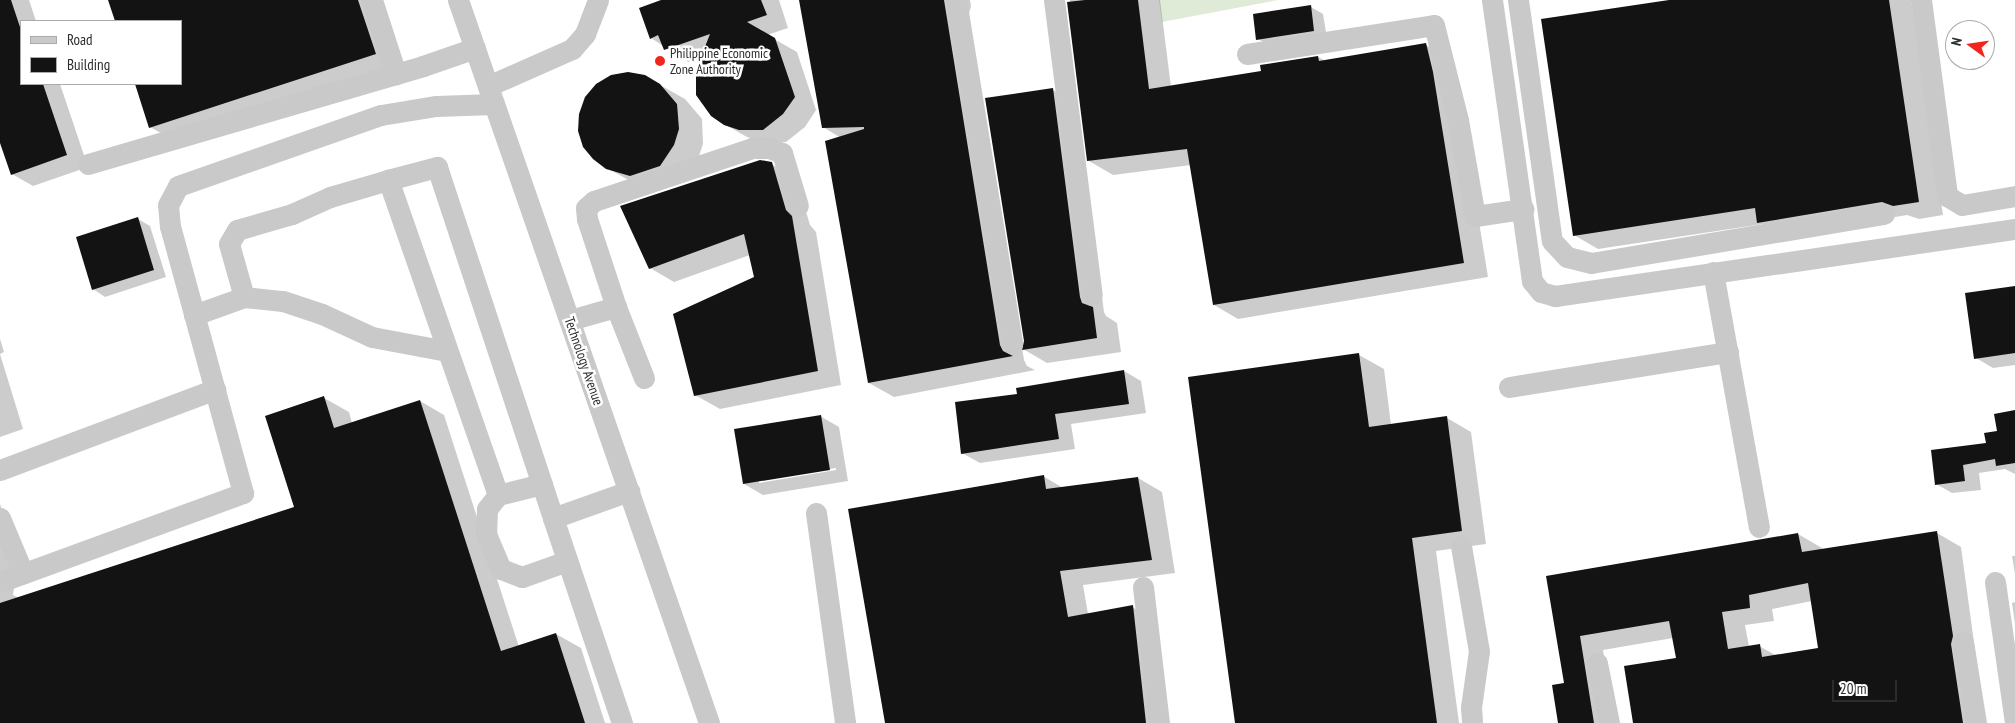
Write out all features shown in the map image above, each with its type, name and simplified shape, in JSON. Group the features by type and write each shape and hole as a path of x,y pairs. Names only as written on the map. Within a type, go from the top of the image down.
{"street":[{"path":"372,0 396,74"},
{"name":"Technology Avenue","path":"458,0 709,723"},
{"path":"0,582 243,493 170,227 168,205 178,186 381,115 491,95 572,50 585,34 598,0"},
{"path":"956,0 1012,343"},
{"path":"1054,0 1092,296"},
{"path":"1492,0 1532,281 1541,292 1556,296 1713,272 2014,233"},
{"path":"1518,0 1552,241 1567,257 1591,263 1884,214"},
{"path":"1921,0 1948,196 1962,205 2015,196"},
{"path":"1247,54 1434,25 1458,120 1475,216 1523,209"},
{"path":"88,164 396,74 475,48"},
{"path":"644,378 616,307 587,219 586,208 594,201 752,148 769,148 782,153 798,206"},
{"path":"244,297 229,244 237,230 292,214 330,197 437,166 622,723"},
{"path":"388,180 498,495"},
{"path":"1713,272 1759,527"},
{"path":"194,315 244,297 283,301 322,314 372,337 448,352"},
{"path":"570,320 616,307"},
{"path":"1509,387 1728,352"},
{"path":"0,470 215,388"},
{"path":"542,484 498,495 487,509 486,534 501,569 522,576 567,561"},
{"path":"553,518 629,491"},
{"path":"816,512 845,723"},
{"path":"0,518 23,573"},
{"path":"1461,546 1479,651 1471,707 1472,723"},
{"path":"1995,582 2015,723"},
{"path":"1143,587 1159,723"},
{"path":"1963,642 1976,723"},
{"path":"1597,663 1609,723"}],"green space":[{"path":"1159,0 1278,0 1162,22"}],"building":[{"path":"0,0 11,0 20,27 20,85 43,85 67,155 11,175 0,143"},
{"path":"108,0 358,0 376,54 149,128 135,85 182,85 182,20 115,20"},
{"path":"661,0 761,0 767,15 747,22 775,38 795,97 783,114 763,130 739,130 724,125 711,116 696,95 696,70 710,34 664,50 658,35 650,39 639,8"},
{"path":"799,0 944,0 1000,345 1003,351 1013,356 868,383 825,141 864,129 864,127 822,128"},
{"path":"1138,0 1149,89 1261,71 1260,65 1318,56 1319,61 1426,43 1433,72 1464,263 1213,305 1187,149 1087,161 1067,2"},
{"path":"1669,0 1889,0 1919,202 1893,206 1882,202 1757,223 1755,208 1573,236 1541,19"},
{"path":"1311,5 1314,31 1256,40 1253,14"},
{"path":"628,72 645,75 660,84 677,104 679,129 674,145 660,166 630,176 606,169 593,159 583,147 578,131 579,114 585,97 596,84 611,75"},
{"path":"1053,88 1080,297 1082,303 1093,307 1097,338 1022,350 1024,341 985,98"},
{"path":"760,160 772,162 786,210 792,216 818,371 694,396 673,314 754,277 744,234 649,269 620,206"},
{"path":"138,217 154,270 92,290 76,237"},
{"path":"2015,286 2015,353 1974,359 1965,293"},
{"path":"1359,353 1369,427 1447,416 1462,531 1412,538 1437,723 1235,723 1188,377"},
{"path":"1124,370 1129,404 1055,414 1059,439 961,454 955,402 1017,394 1016,388"},
{"path":"324,396 334,428 420,400 501,651 556,633 585,723 0,723 0,603 294,507 265,416"},
{"path":"2015,410 2015,463 1996,466 1995,459 1963,465 1965,481 1935,485 1931,450 1986,443 1984,433 1997,431 1994,414"},
{"path":"821,415 830,470 743,484 734,429"},
{"path":"1044,475 1046,489 1138,477 1152,560 1060,571 1068,617 1133,605 1146,723 885,723 848,509"},
{"path":"1937,531 1953,636 1951,644 1963,723 1633,723 1624,666 1676,658 1669,621 1580,636 1594,723 1558,723 1552,685 1564,683 1546,576 1798,533 1802,552","holes":["1808,583 1818,648 1762,657 1760,644 1728,649 1722,612 1750,608 1749,595"]}],"place":[{"name":"Philippine Economic Zone Authority","path":"660,61"}]}
